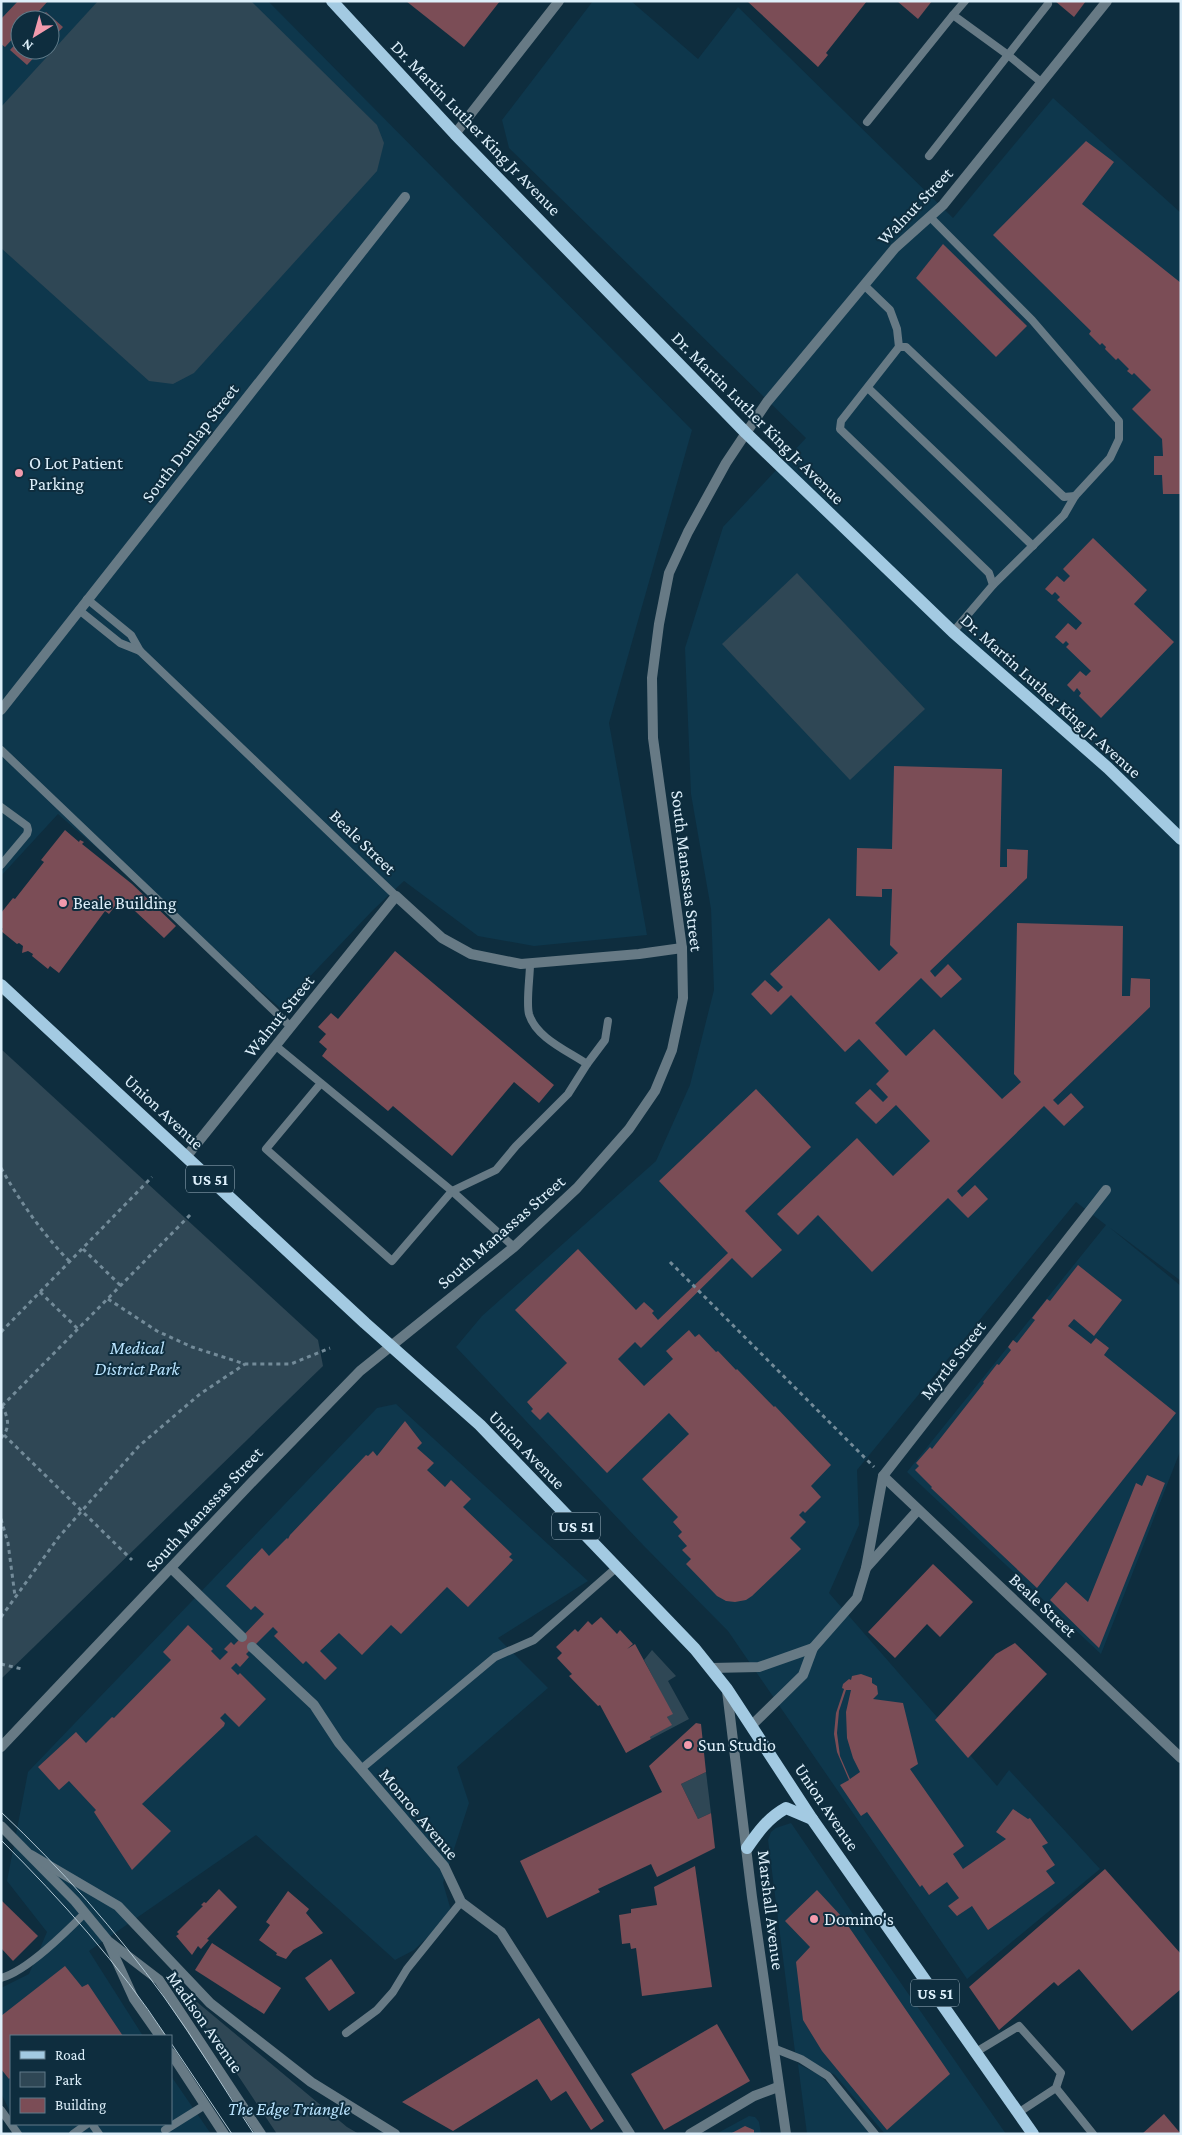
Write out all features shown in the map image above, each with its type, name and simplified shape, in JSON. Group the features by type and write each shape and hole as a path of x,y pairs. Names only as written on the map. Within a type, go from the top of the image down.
{"main road":[{"name":"Dr. Martin Luther King Jr Avenue","path":"332,1 455,134 746,433 953,632 1108,768 1181,838"},
{"name":"Union Avenue","path":"1,986 391,1346 480,1425 695,1649 727,1689 812,1819 1033,2134"},
{"path":"747,1848 774,1814 786,1808 812,1819"}],"street":[{"path":"455,134 559,1"},
{"name":"Walnut Street","path":"746,433 767,402 895,248 943,205 1107,1"},
{"name":"South Dunlap Street","path":"1,710 405,197"},
{"name":"South Manassas Street","path":"1,1747 360,1371 514,1247 577,1188 629,1129 655,1091 672,1050 683,998 682,948 653,738 652,678 654,660 669,573 688,532 726,463 746,433"},
{"name":"Walnut Street","path":"186,1157 396,896"},
{"name":"Beale Street","path":"396,896 442,938 471,954 521,964 639,954 682,948"},
{"name":"Myrtle Street","path":"752,1726 803,1675 812,1648 857,1598 866,1568 883,1476 1106,1190"},
{"name":"Beale Street","path":"883,1476 1181,1758"},
{"name":"Myrtle Street","path":"866,1568 918,1510"},
{"path":"171,1568 242,1637"},
{"name":"Monroe Avenue","path":"252,1647 314,1705 339,1744 444,1866 461,1902 501,1932 630,2134"},
{"name":"Myrtle Street","path":"710,1668 760,1667 812,1648"},
{"name":"Marshall Avenue","path":"727,1689 778,2087 786,2134"},
{"name":"Madison Avenue","path":"1,1826 85,1913 108,1941 159,1980 261,2134"},
{"path":"31,1855 118,1906 210,2003 311,2082 395,2134"},
{"name":"Madison Avenue","path":"108,1941 134,1999 159,2035"},
{"path":"175,2067 205,2105 224,2134"},
{"path":"690,2134 754,2096 778,2087"}],"lane":[{"path":"867,122 965,1"},
{"path":"928,156 1048,4"},
{"path":"953,15 1008,54 1041,82"},
{"path":"930,217 1032,320 1119,421 1119,439 1110,458 1075,496 1064,515 993,585 953,632"},
{"path":"864,285 890,310 897,329 900,347 841,421 840,429 989,573 993,585"},
{"path":"900,347 906,347 1064,497 1075,496"},
{"path":"868,388 1033,546"},
{"name":"Beale Street","path":"88,599 131,635 140,651 396,896"},
{"path":"79,610 120,643 140,651"},
{"path":"1,750 291,1026"},
{"path":"1,807 27,826 28,830 27,834 1,865"},
{"path":"530,964 529,1013 534,1025 544,1035 587,1064"},
{"path":"321,1083 266,1150 392,1261 452,1191 496,1170 516,1146 568,1094 605,1040 608,1021"},
{"path":"276,1046 452,1191 514,1247"},
{"path":"361,1769 496,1657 534,1640 616,1568"},
{"path":"346,2033 377,2010 393,1992 407,1969 461,1902"},
{"path":"1,1978 9,1976 41,1954 85,1913"},
{"path":"976,2052 1019,2026 1061,2073 1056,2088 1018,2112"},
{"path":"773,2048 801,2059 828,2076 875,2134"},
{"path":"1056,2088 1093,2134"},
{"path":"172,2125 205,2105"},
{"path":"1,2110 10,2123"},
{"path":"73,2134 86,2125"}],"path":[{"path":"1,1168 38,1228 70,1262"},
{"path":"1,1332 152,1178"},
{"path":"132,1560 82,1509 3,1436 8,1423 2,1406 192,1213"},
{"path":"83,1249 121,1286"},
{"path":"670,1262 883,1476"},
{"path":"40,1292 78,1329"},
{"path":"108,1299 157,1331 192,1347 245,1364 291,1364 330,1348"},
{"path":"1,1617 82,1509 139,1446 200,1394 245,1364"},
{"path":"1,1519 8,1543 15,1596"},
{"path":"1,1664 22,1669"}],"shaded area":[{"path":"1,1 268,1 692,430 609,723 647,935 534,946 478,936 404,881 373,910 280,1008 58,814 1,876"},
{"path":"593,1 631,1 698,59 738,7 953,218 1053,98 1181,213 1181,1281 1109,1227 1181,1286 1181,1449 1101,1654 907,1472 1106,1225 1076,1202 857,1470 859,1525 829,1593 997,1786 1009,1770 1100,1869 967,1979 728,1631 644,1546 456,1347 482,1316 656,1161 690,1085 714,990 711,909 691,794 685,648 723,527 806,438 509,148 502,120"},
{"path":"396,1404 588,1581 498,1638 548,1688 457,1767 469,1803 443,1883 452,1914 414,1950 395,1960 256,1835 89,1951 142,2035 10,2035 10,2112 1,2093 1,1988 29,1974 47,1932 7,1881 28,1772 377,1408"},
{"path":"791,1823 1006,2134 885,2134 835,2075 795,2052 768,1840 771,1832 776,1828"},
{"path":"798,2064 818,2074 830,2085 872,2134 807,2134"},
{"path":"172,2077 211,2134 20,2134 16,2125 172,2125"},
{"path":"749,2116 755,2117 759,2122 761,2134 716,2134"}],"green space":[{"path":"98,1 251,1 377,125 384,143 377,171 194,373 173,384 149,381 1,248 1,107 44,60 60,60 60,43"},
{"path":"797,573 925,709 850,780 722,644"},
{"name":"Medical District Park","path":"1,1049 318,1340 323,1366 1,1679"},
{"path":"652,1650 676,1676 668,1681 689,1719 651,1739 650,1737 671,1725 667,1717 672,1714 644,1660"},
{"path":"706,1772 711,1813 698,1819 681,1784"},
{"name":"The Edge Triangle","path":"197,2002 347,2127 359,2134 277,2134 191,2005"}],"building":[{"path":"18,1 48,1 40,10 10,10 10,42 5,47 1,44 1,19"},
{"path":"406,1 500,1 464,47"},
{"path":"747,1 867,1 826,53 828,55 818,67"},
{"path":"897,1 932,1 918,19"},
{"path":"1055,1 1086,1 1074,17"},
{"path":"21,60 32,60 27,65"},
{"path":"1086,141 1114,162 1082,204 1181,283 1181,494 1163,494 1162,475 1154,475 1154,456 1163,456 1162,439 1132,409 1151,390 1134,373 1132,375 1127,371 1129,369 1118,358 1116,360 1102,343 1100,345 1089,334 1091,331 993,235"},
{"path":"943,244 1027,326 996,357 916,278"},
{"path":"1093,538 1147,590 1134,604 1174,642 1101,718 1079,696 1081,693 1077,688 1074,692 1067,685 1080,671 1086,676 1091,671 1066,647 1069,644 1066,641 1063,644 1055,637 1068,623 1076,630 1082,623 1057,600 1060,597 1055,592 1052,595 1045,589 1057,576 1064,582 1070,576 1063,569"},
{"path":"894,766 1002,769 1000,867 1007,867 1007,849 1028,850 1027,878 930,971 935,977 948,964 962,979 941,998 921,978 875,1023 906,1056 934,1029 1002,1099 1021,1082 1014,1074 1017,923 1123,926 1122,996 1130,996 1131,978 1150,979 1150,1007 1053,1100 1058,1105 1071,1093 1084,1107 1064,1126 1044,1106 957,1191 962,1197 975,1185 988,1199 968,1218 948,1198 872,1272 818,1215 798,1235 777,1214 857,1138 893,1176 930,1141 896,1105 876,1124 855,1103 870,1089 883,1102 888,1097 876,1084 889,1071 859,1039 845,1052 791,995 771,1015 751,994 765,980 778,992 783,987 770,974 829,918 879,971 898,953 890,945 892,889 882,889 882,897 856,896 857,848 892,849"},
{"name":"Beale Building","path":"65,830 79,842 80,840 84,842 82,844 132,884 176,926 164,938 121,898 109,914 105,911 59,973 50,966 48,969 28,951 22,953 23,946 19,943 17,944 1,931 3,929 1,927 1,913 13,898 15,899 44,862 41,860"},
{"path":"395,951 554,1085 539,1103 514,1082 452,1156 393,1106 388,1111 322,1056 327,1049 319,1042 326,1034 318,1027 331,1013 338,1019"},
{"path":"756,1089 811,1147 745,1211 782,1250 752,1278 732,1258 641,1348 635,1342 618,1359 644,1386 673,1359 666,1351 689,1330 695,1337 699,1334 775,1406 831,1465 811,1486 821,1497 805,1513 803,1511 799,1515 806,1522 790,1538 801,1549 752,1596 746,1600 735,1602 726,1601 717,1596 686,1564 691,1559 682,1550 687,1546 678,1536 682,1532 673,1522 678,1517 642,1479 689,1434 669,1413 607,1473 548,1412 540,1420 531,1411 533,1409 527,1402 567,1363 515,1310 578,1249 636,1310 644,1302 654,1311 652,1313 658,1320 728,1253 659,1181"},
{"path":"1078,1265 1122,1300 1094,1336 1074,1319 1068,1326 1091,1344 1096,1338 1109,1348 1104,1355 1176,1413 1037,1588 931,1488 915,1470 919,1466 916,1463 930,1447 932,1449 997,1364 999,1365 1011,1350 1008,1347 1013,1340 1017,1343 1035,1320 1032,1318 1047,1299 1050,1301"},
{"path":"405,1421 422,1443 417,1448 434,1463 427,1470 445,1487 451,1480 471,1499 463,1507 512,1554 509,1557 513,1560 468,1607 447,1587 401,1634 391,1625 362,1655 339,1633 320,1651 337,1668 325,1680 306,1661 303,1664 274,1636 278,1632 273,1627 246,1654 249,1657 240,1667 236,1663 231,1668 238,1675 240,1673 266,1699 239,1727 225,1713 220,1718 225,1723 224,1726 142,1804 171,1831 132,1870 94,1812 96,1810 69,1781 59,1790 38,1767 76,1732 86,1743 112,1717 114,1718 171,1660 163,1652 188,1625 213,1649 211,1651 220,1660 228,1652 224,1649 231,1642 234,1645 264,1614 255,1606 251,1610 226,1586 262,1548 269,1556 288,1539 366,1455 368,1456 373,1451 377,1456"},
{"path":"1147,1475 1165,1483 1099,1648 1050,1600 1066,1582 1088,1602 1136,1483 1142,1486"},
{"path":"933,1564 973,1602 940,1637 927,1624 895,1658 868,1632"},
{"path":"601,1617 617,1634 620,1630 633,1644 627,1649 635,1644 673,1714 667,1717 672,1725 626,1753 600,1705 598,1706 569,1676 572,1674 557,1658 562,1653 556,1647 575,1629 578,1632 588,1621 592,1625"},
{"path":"1015,1643 1047,1674 968,1758 935,1720 996,1654"},
{"path":"861,1674 872,1678 872,1683 877,1686 878,1694 873,1699 903,1703 918,1764 910,1769 964,1846 953,1854 963,1869 1006,1839 996,1832 1013,1809 1028,1819 1030,1818 1048,1843 1042,1846 1055,1865 1046,1871 1055,1883 988,1930 972,1906 957,1916 948,1906 959,1898 947,1882 929,1895 922,1885 920,1887 867,1812 861,1816 840,1785 849,1780 837,1752 834,1734 836,1713 844,1689 842,1688 843,1684 849,1679 851,1680 852,1676","holes":["846,1690 851,1690 846,1712 847,1738 853,1758 860,1772 850,1779 840,1756 837,1733 839,1711"]},
{"path":"696,1723 701,1724 706,1772 681,1784 698,1819 711,1813 715,1848 657,1877 651,1864 598,1889 600,1892 547,1918 520,1861 662,1792 649,1766"},
{"path":"695,1866 712,1987 642,1996 636,1948 631,1949 630,1943 622,1944 619,1915 631,1913 631,1909 657,1905 654,1887"},
{"path":"1105,1869 1181,1954 1181,1989 1132,2031 1079,1969 1058,1986 1054,1982 999,2030 969,1987"},
{"path":"219,1889 237,1907 207,1939 209,1940 201,1949 198,1946 192,1955 176,1936 179,1934 177,1932 203,1906 201,1905 204,1902 206,1903"},
{"path":"817,1890 842,1917 950,2074 887,2130 822,2051 803,2020 796,1962 810,1947 785,1921"},
{"path":"288,1891 309,1909 306,1913 323,1933 293,1950 286,1959 276,1955 277,1953 259,1940 270,1925 266,1922"},
{"path":"1,1900 38,1936 13,1961 1,1948"},
{"path":"212,1943 281,1988 264,2014 195,1970"},
{"path":"331,1959 355,1993 329,2011 305,1978"},
{"path":"65,1966 82,1987 88,1984 122,2035 10,2035 9,2079 1,2069 1,2016"},
{"path":"539,2018 604,2121 591,2130 566,2091 551,2101 537,2079 453,2131 402,2102"},
{"path":"717,2024 750,2081 664,2130 631,2074"},
{"path":"1164,2114 1181,2134 1142,2134"},
{"path":"745,2126 754,2130 754,2134 730,2134"}],"tram line":[{"path":"1,1812 45,1855 87,1901 146,1972 199,2048 254,2134"},
{"path":"1,1840 89,1934 129,1983 165,2035"},
{"path":"172,2044 232,2134"}],"place":[{"name":"O Lot Patient Parking","path":"19,473"},
{"name":"Beale Building","path":"63,903"},
{"name":"Sun Studio","path":"688,1745"},
{"name":"Domino's","path":"814,1919"}]}
